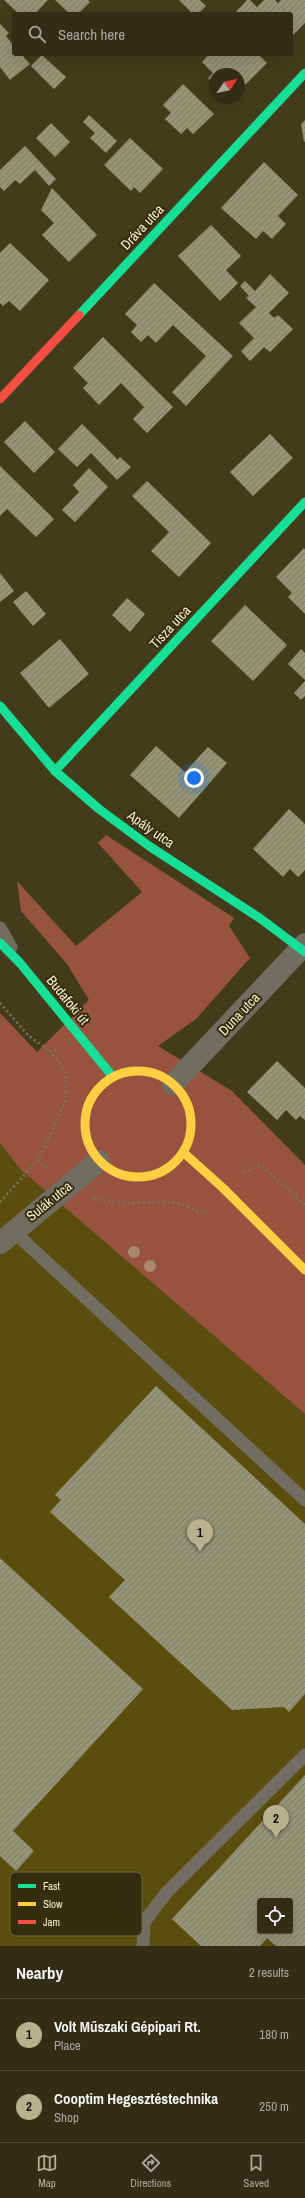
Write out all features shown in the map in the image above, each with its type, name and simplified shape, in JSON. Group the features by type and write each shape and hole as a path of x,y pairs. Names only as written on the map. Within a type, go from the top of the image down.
{"street":[{"name":"Dráva utca","path":"0,399 305,74"},
{"name":"Tisza utca","path":"55,771 305,502"},
{"name":"Apály utca","path":"0,706 55,771 99,809 149,846 304,948"},
{"name":"Budafoki út","path":"0,942 20,962 113,1077"},
{"name":"Duna utca","path":"173,1084 304,948"},
{"path":"144,1071 159,1075 173,1084 186,1099 191,1116 191,1135 183,1152 173,1163 159,1173 144,1177 128,1176 113,1172 100,1160 90,1147 85,1132 85,1117 90,1100 100,1086 113,1077 127,1072 144,1071"},
{"path":"183,1152 223,1188 305,1270"},
{"name":"Sulák utca","path":"6,1237 100,1160"}],"lane":[{"path":"0,928 20,962"},
{"path":"6,1237 305,1500"},
{"path":"143,1946 144,1922 168,1892 305,1755"}],"path":[{"path":"0,1202 38,1160 65,1103 66,1072 51,1052"},
{"path":"240,1174 257,1166 264,1168 305,1205"},
{"path":"87,1202 93,1199 129,1203 167,1202 181,1204 204,1214 211,1205"}],"shaded area":[{"path":"106,835 234,918 229,926 250,958 196,1019 158,1046 232,1091 305,1165 305,1414 20,1169 0,1143 0,1013 37,1052 89,1000 67,964 21,911 17,881 76,946 142,892 98,843"},
{"path":"0,1143 20,1169 305,1414 305,1946 0,1946"}],"building":[{"path":"4,0 48,0 37,12 17,12"},
{"path":"55,0 88,0 90,2 80,12 68,12"},
{"path":"179,0 200,0 206,6 200,12 191,12"},
{"path":"247,0 250,0 257,7 264,0 275,0 278,3 281,0 305,0 305,23 293,35 293,12 236,12"},
{"path":"0,24 9,33 6,36 12,44 12,56 23,56 30,64 10,80 0,67"},
{"path":"41,56 43,56 66,77 54,89 31,66"},
{"path":"207,56 260,56 267,63 245,85 245,68 209,69 202,62"},
{"path":"183,84 214,114 193,134 187,128 181,134 165,119 171,113 163,105"},
{"path":"89,115 117,141 106,153 90,138 95,133 83,122"},
{"path":"305,120 305,141 304,142 301,124"},
{"path":"51,123 70,142 55,157 36,138"},
{"path":"130,138 163,169 140,193 134,187 131,191 104,165"},
{"path":"25,146 56,179 49,186 35,170 20,184 15,180 4,191 0,187 0,170"},
{"path":"264,162 298,195 278,216 286,224 272,239 263,231 256,239 221,208"},
{"path":"52,188 97,235 69,262 42,235 54,223 41,210"},
{"path":"211,225 241,256 226,270 238,283 220,301 178,256"},
{"path":"10,243 49,280 20,311 9,301 3,306 0,303 0,253"},
{"path":"270,274 289,293 269,313 274,318 278,315 293,329 270,352 264,347 250,361 241,351 254,338 239,323 256,307 246,298 249,296 240,286 245,281 255,291"},
{"path":"154,283 233,356 186,406 172,392 206,356 173,325 156,343 148,335 141,342 131,332 137,325 125,314"},
{"path":"103,337 173,407 147,433 133,419 144,407 121,383 99,405 83,388 88,383 73,368"},
{"path":"25,421 55,452 34,473 4,442"},
{"path":"82,424 118,460 120,457 131,467 117,480 91,453 77,467 58,449"},
{"path":"270,434 293,458 253,496 230,472"},
{"path":"0,466 54,519 36,537 7,509 0,516"},
{"path":"89,468 108,487 75,522 62,510 79,492 73,485"},
{"path":"147,481 211,543 179,577 151,551 169,532 132,496"},
{"path":"304,548 305,614 288,597 292,593 276,577"},
{"path":"0,573 14,591 0,602"},
{"path":"26,591 46,614 33,626 13,602"},
{"path":"127,598 145,614 130,632 112,615"},
{"path":"245,605 287,645 253,681 211,641"},
{"path":"60,639 89,674 49,708 20,673"},
{"path":"301,649 305,653 305,680 288,664"},
{"path":"305,681 305,696 301,700 294,693"},
{"path":"156,746 185,772 208,747 227,763 179,818 130,775"},
{"path":"289,809 305,824 305,870 298,877 290,869 283,877 253,849"},
{"path":"277,1061 305,1088 305,1120 300,1116 296,1120 286,1110 277,1120 247,1092"},
{"path":"156,1386 305,1524 305,1694 289,1712 284,1707 232,1710 109,1597 125,1580 50,1512 61,1500 55,1495"},
{"path":"0,1558 143,1689 13,1831 34,1851 16,1871 0,1856"},
{"path":"305,1775 305,1946 276,1946 267,1938 260,1946 201,1946 172,1919"}],"traffic: fast":[{"path":"79,315 305,73"},
{"path":"55,771 305,502"},
{"path":"0,706 55,771 99,809 149,846 261,919 305,952"},
{"path":"0,943 20,963 113,1077"}],"traffic: slow":[{"path":"138,1071 158,1075 175,1087 187,1104 191,1124 187,1144 175,1161 158,1173 138,1177 118,1173 101,1161 89,1144 85,1124 89,1104 101,1087 118,1075 138,1071"},
{"path":"183,1152 223,1188 305,1270"}],"traffic: jam":[{"path":"0,399 79,315"}],"place":[{"name":"Volt Műszaki Gépipari Rt.","path":"200,1552"},
{"name":"Cooptim Hegesztéstechnika","path":"276,1838"}]}
